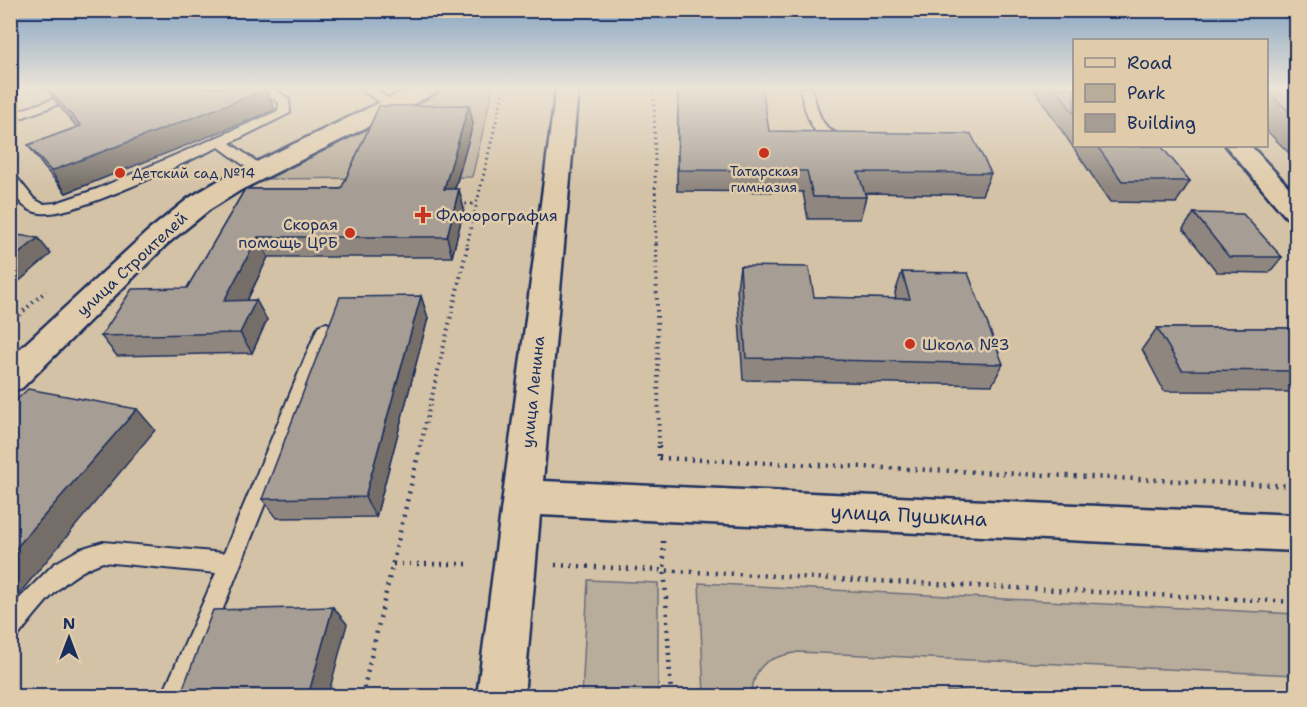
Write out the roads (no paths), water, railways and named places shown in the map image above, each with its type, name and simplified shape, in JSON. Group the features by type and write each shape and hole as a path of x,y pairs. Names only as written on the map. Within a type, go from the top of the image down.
{"main road":[{"name":"улица Строителей","path":"10,379 176,222 215,193 359,121"},
{"name":"улица Ленина","path":"500,696 563,121"},
{"path":"1239,147 1296,211"},
{"name":"улица Пушкина","path":"521,497 1296,533"}],"lane":[{"path":"10,178 32,205 42,209 55,209 266,121"},
{"path":"813,121 820,133 840,140 859,140"},
{"path":"220,142 259,170"},
{"path":"175,696 326,329"},
{"path":"10,627 54,576 85,556 103,552 231,564"}],"place":[{"name":"Татарская гимназия","path":"764,153"},
{"name":"Детский сад №14","path":"120,173"},
{"name":"Флюорография","path":"423,215"},
{"name":"Скорая помощь ЦРБ","path":"350,233"},
{"name":"Школа №3","path":"910,344"}]}
